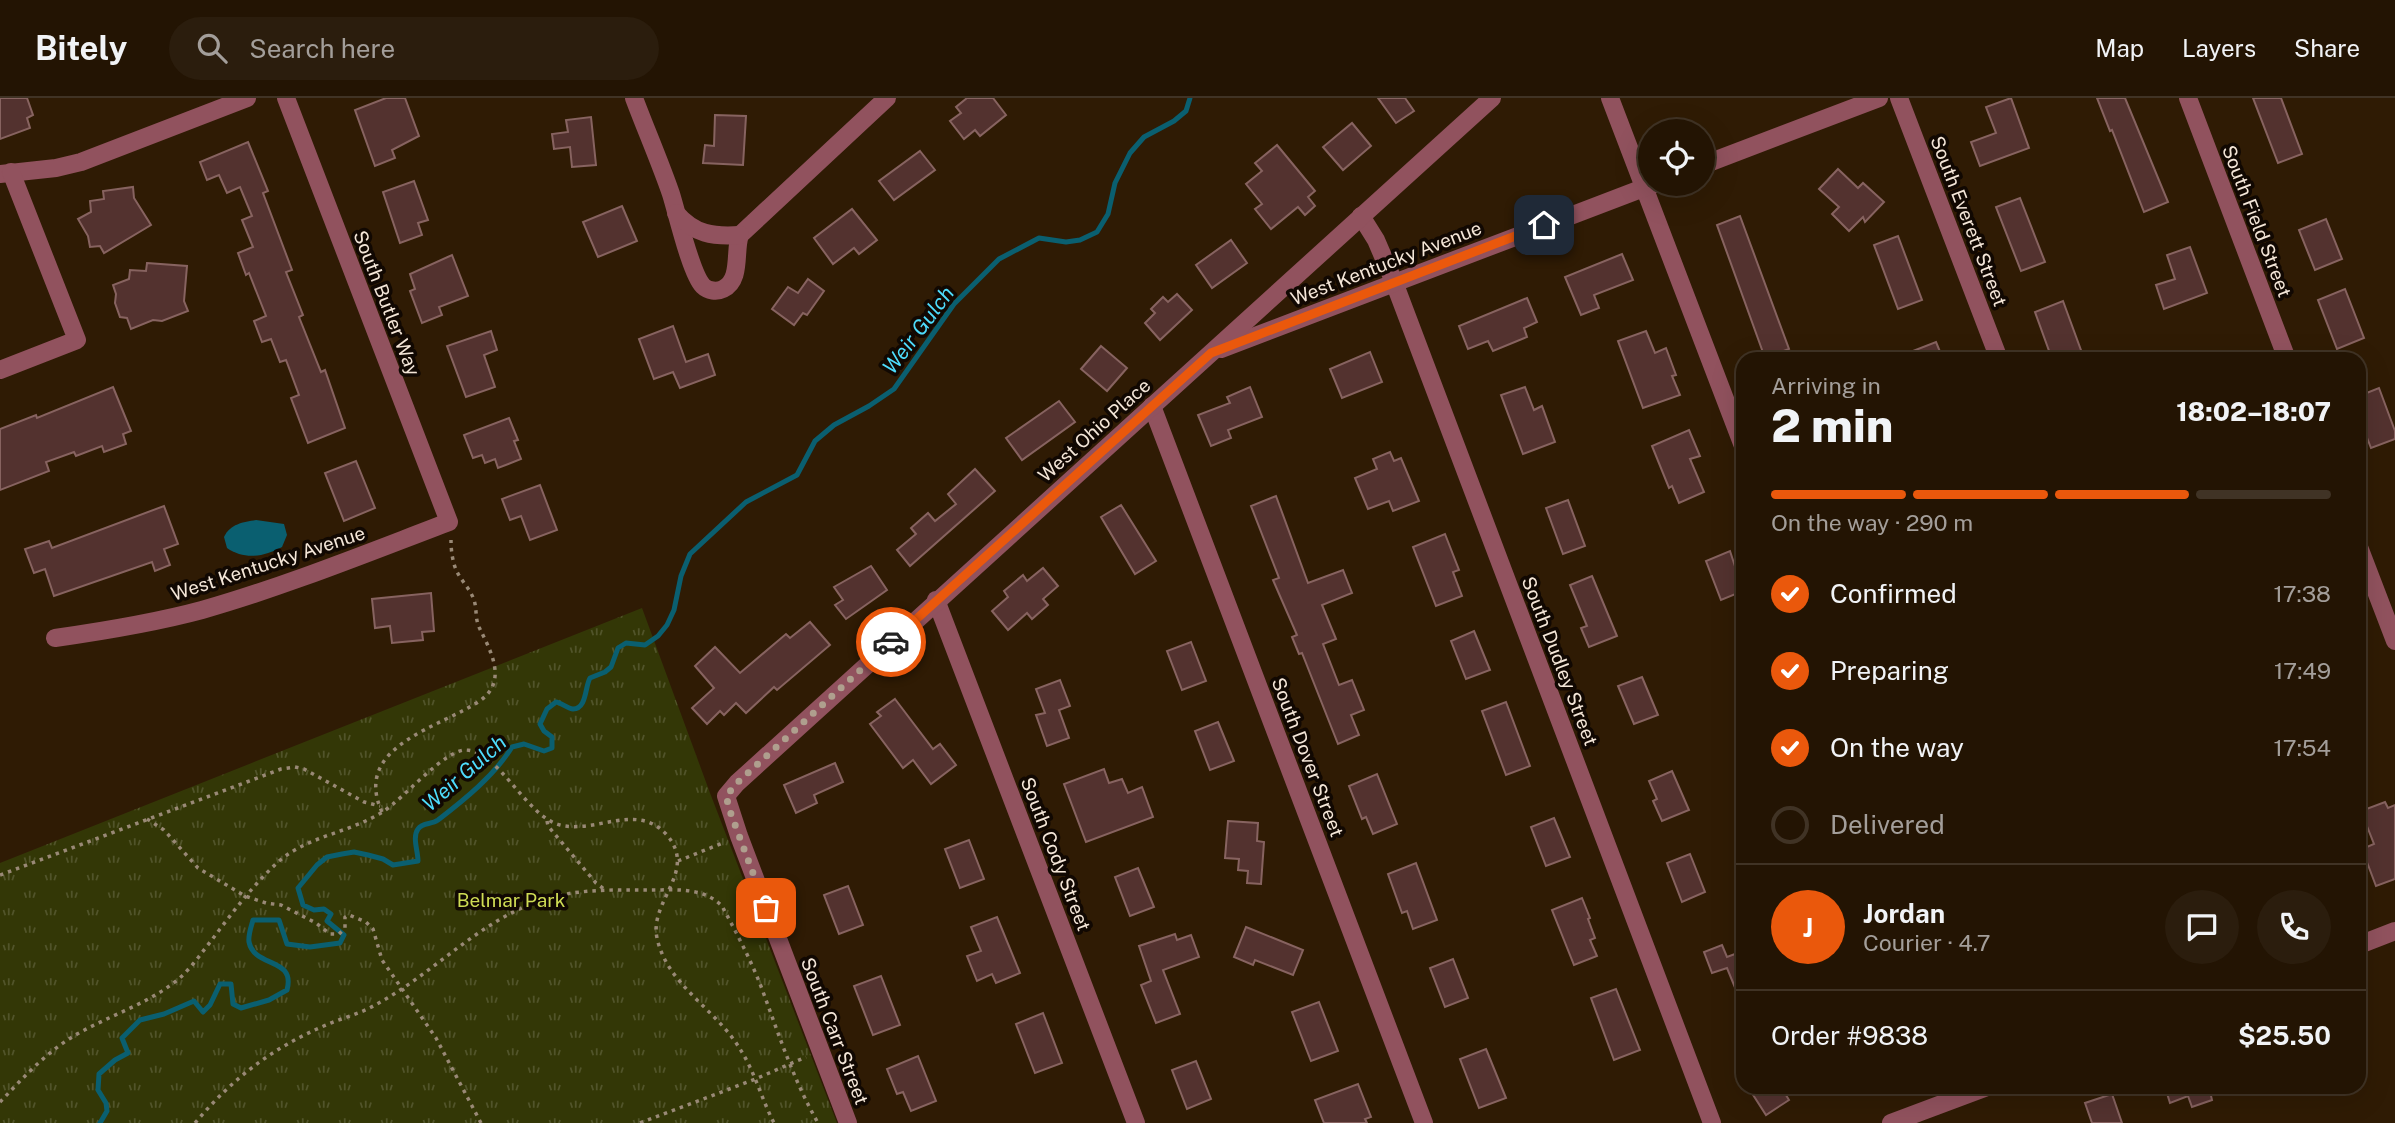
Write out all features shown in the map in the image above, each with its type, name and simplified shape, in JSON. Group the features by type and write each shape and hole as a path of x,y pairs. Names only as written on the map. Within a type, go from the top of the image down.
{"street":[{"path":"0,370 77,340 5,173 55,168 81,162 247,98"},
{"name":"South Butler Way","path":"286,98 449,522"},
{"path":"634,98 698,277 703,286 712,291 723,289 731,283 736,273 736,246 740,235 887,98"},
{"name":"West Ohio Place","path":"726,796 936,600 1492,98"},
{"path":"1610,98 1638,161"},
{"path":"1715,160 1879,98"},
{"name":"South Everett Street","path":"1899,98 1996,352"},
{"name":"South Field Street","path":"2188,98 2284,352"},
{"name":"West Kentucky Avenue","path":"1211,353 1638,190"},
{"path":"1653,196 1736,427"},
{"path":"676,213 687,226 699,231 740,235"},
{"name":"South Dudley Street","path":"1361,216 1376,240 1394,282 1712,1123"},
{"name":"South Dover Street","path":"1153,406 1424,1123"},
{"name":"West Kentucky Avenue","path":"55,638 202,610 291,582 449,522"},
{"path":"2366,565 2395,641"},
{"name":"South Cody Street","path":"936,600 1136,1123"},
{"name":"South Carr Street","path":"726,796 848,1123"},
{"path":"2366,942 2395,931"},
{"path":"1891,1123 1968,1094"}],"path":[{"path":"382,812 376,786 384,761 413,736 487,696 494,680 496,664 476,618 474,600 455,567 449,522"},
{"path":"0,1102 61,1044 171,985 191,966 263,877 293,850 305,843 362,824 400,800 452,754 462,749 471,750 488,760 553,823 572,827 619,820 647,821 672,842 678,860 675,878 657,915 657,939 680,982 719,1019 741,1051 774,1123"},
{"path":"0,875 281,769 295,767 317,775 364,802 380,806"},
{"path":"546,818 548,826 604,889"},
{"path":"147,819 164,830 198,869 246,896 281,905 316,923 330,934 339,934 345,928 345,917 349,915 366,922 373,929 382,960 436,1038 481,1123"},
{"path":"678,860 739,836"},
{"path":"195,1123 214,1100 254,1064 280,1047 374,1006 494,922 532,903 604,889 670,890 704,893 715,898 722,906 762,989 801,1094 818,1123"},
{"path":"640,1123 789,1064"}],"green space":[{"name":"Belmar Park","path":"642,608 837,1123 0,1123 0,863"}],"water":[{"path":"256,520 284,524 287,535 282,547 254,556 227,548 224,537 233,526"}],"building":[{"path":"0,98 27,98 33,115 27,118 30,128 0,139"},
{"path":"386,98 405,98 419,136 392,150 395,158 375,166 355,110"},
{"path":"967,98 993,98 1006,115 980,136 975,130 964,139 950,121 961,113 956,107"},
{"path":"1378,98 1405,98 1414,111 1396,123"},
{"path":"2011,98 2029,148 1980,166 1971,142 1996,133 1986,107"},
{"path":"2097,98 2125,98 2168,202 2144,212"},
{"path":"2253,98 2281,98 2302,154 2278,163"},
{"path":"715,115 746,116 743,165 703,163 705,145 714,146"},
{"path":"591,117 596,165 572,167 570,147 554,149 552,134 568,132 566,120"},
{"path":"1352,123 1371,146 1343,170 1323,147"},
{"path":"248,142 268,191 263,193 292,270 286,272 303,315 299,317 321,372 325,370 345,428 308,443 291,398 299,395 286,360 280,362 271,339 262,342 254,321 266,316 238,253 253,247 242,220 252,216 240,187 227,193 219,175 207,180 200,162"},
{"path":"1277,145 1315,191 1308,197 1315,206 1305,215 1298,207 1271,229 1255,209 1262,204 1246,184 1262,171 1255,163"},
{"path":"920,151 935,170 894,200 879,181"},
{"path":"1838,169 1858,188 1863,183 1884,202 1865,222 1863,217 1849,231 1832,214 1839,207 1819,189"},
{"path":"414,181 428,220 418,223 422,235 400,243 383,192"},
{"path":"133,187 134,198 151,225 104,253 100,246 90,247 88,236 78,219 91,212 90,201 104,199 103,191"},
{"path":"2020,198 2045,262 2021,271 1996,207"},
{"path":"622,206 637,241 598,257 583,222"},
{"path":"852,209 877,240 859,254 854,248 833,264 814,238"},
{"path":"1740,216 1789,349 1763,352 1717,225"},
{"path":"2326,219 2342,259 2315,270 2299,230"},
{"path":"1898,236 1922,300 1898,309 1874,245"},
{"path":"1231,240 1247,263 1212,288 1196,265"},
{"path":"2190,247 2207,293 2164,309 2156,285 2175,279 2167,255"},
{"path":"1622,254 1633,280 1594,295 1599,308 1581,315 1565,277"},
{"path":"452,255 468,296 439,307 442,315 422,323 410,291 415,289 410,274"},
{"path":"147,263 187,266 184,301 188,311 131,329 127,318 120,317 113,285 129,279 130,270 146,271"},
{"path":"808,279 824,291 807,315 803,313 794,325 772,309 788,287 798,293"},
{"path":"2345,289 2364,338 2337,349 2318,300"},
{"path":"1177,294 1192,310 1160,340 1145,323 1155,313 1151,309 1163,297 1168,302"},
{"path":"1527,298 1537,322 1524,328 1527,337 1493,351 1488,341 1468,349 1459,326"},
{"path":"2063,301 2082,352 2049,352 2035,312"},
{"path":"673,326 686,362 708,354 715,375 680,388 673,372 654,379 639,339"},
{"path":"491,331 497,350 484,355 495,387 466,397 447,346"},
{"path":"1646,331 1655,353 1666,348 1676,375 1672,376 1680,395 1643,408 1618,341"},
{"path":"1936,342 1940,352 1910,352"},
{"path":"1101,346 1127,368 1107,391 1081,369"},
{"path":"1370,352 1382,382 1342,398 1330,369"},
{"path":"113,387 131,431 123,434 126,444 104,452 102,446 76,456 74,452 46,462 49,471 0,490 0,429 36,415 37,418"},
{"path":"1250,387 1262,417 1228,430 1231,438 1211,446 1198,415 1230,403 1227,397"},
{"path":"1525,387 1534,410 1542,406 1555,442 1523,454 1501,395"},
{"path":"2379,388 2395,431 2395,439 2371,448 2366,435 2366,393"},
{"path":"1059,401 1075,422 1022,460 1006,438"},
{"path":"509,418 518,440 514,441 521,459 498,468 495,459 485,463 482,455 473,458 464,435"},
{"path":"1689,430 1700,456 1690,459 1704,492 1679,503 1672,486 1669,488 1652,446"},
{"path":"1390,452 1394,461 1401,458 1419,501 1393,511 1389,501 1368,509 1355,478 1377,469 1373,459"},
{"path":"356,461 375,508 344,521 325,473"},
{"path":"975,469 995,491 910,566 897,550 916,534 911,528 928,513 935,521 956,504 948,494"},
{"path":"540,485 557,530 530,540 521,516 510,520 502,499"},
{"path":"1276,496 1308,583 1343,570 1352,593 1322,605 1336,639 1323,644 1339,685 1352,680 1364,710 1351,715 1359,735 1338,744 1302,653 1299,654 1292,637 1297,635 1273,580 1279,578 1251,506"},
{"path":"1568,500 1585,546 1563,554 1546,508"},
{"path":"1121,505 1156,561 1135,574 1101,517"},
{"path":"164,506 178,544 164,549 170,565 155,571 152,562 54,596 45,569 34,573 25,549 49,541 52,548"},
{"path":"1445,534 1459,570 1453,572 1462,596 1436,606 1413,547"},
{"path":"1730,551 1736,569 1736,594 1721,600 1706,561"},
{"path":"871,566 887,590 846,619 835,605 843,600 834,587"},
{"path":"1043,568 1058,586 1043,599 1048,605 1032,619 1027,613 1008,630 992,611 1008,597 1004,591 1023,575 1027,581"},
{"path":"1592,576 1617,636 1589,647 1581,628 1587,626 1570,585"},
{"path":"431,593 434,631 422,632 423,640 392,643 390,626 375,628 372,599"},
{"path":"810,622 830,645 777,690 774,687 746,713 736,703 724,715 720,711 707,724 692,708 714,688 695,666 715,647 740,673 786,634 790,638"},
{"path":"1474,631 1490,670 1466,679 1451,641"},
{"path":"1191,642 1206,681 1182,690 1167,651"},
{"path":"1642,677 1658,715 1634,724 1618,686"},
{"path":"1060,680 1070,706 1059,710 1069,738 1047,746 1036,715 1045,713 1036,689"},
{"path":"895,699 933,749 940,744 956,765 931,784 913,760 903,768 870,724 881,716 877,712"},
{"path":"1506,702 1530,766 1506,775 1482,711"},
{"path":"1218,722 1234,761 1210,770 1195,731"},
{"path":"835,763 843,782 814,795 817,803 796,813 784,785"},
{"path":"1104,769 1109,783 1122,779 1128,793 1142,787 1153,817 1086,842 1064,784"},
{"path":"1672,771 1689,810 1662,821 1653,801 1657,799 1649,781"},
{"path":"1377,774 1397,824 1373,834 1366,817 1362,819 1349,786"},
{"path":"2385,802 2388,808 2395,805 2395,879 2376,886 2366,860 2366,847 2374,844 2366,824 2366,809"},
{"path":"1554,818 1570,857 1546,866 1531,827"},
{"path":"1228,821 1258,823 1257,841 1264,842 1261,884 1247,883 1248,871 1238,870 1239,859 1225,858"},
{"path":"969,840 984,879 960,888 945,849"},
{"path":"1690,854 1705,892 1682,902 1667,863"},
{"path":"1416,863 1437,920 1413,929 1407,911 1402,913 1388,874"},
{"path":"1138,868 1154,907 1130,916 1115,877"},
{"path":"848,886 863,925 839,934 824,895"},
{"path":"1582,898 1595,938 1590,940 1597,956 1574,965 1552,910"},
{"path":"997,917 1020,973 996,983 992,974 977,981 967,956 981,951 971,927"},
{"path":"1246,927 1303,950 1293,975 1255,960 1253,965 1234,957"},
{"path":"1175,934 1177,940 1191,935 1199,957 1163,970 1180,1014 1156,1023 1141,985 1151,981 1139,946"},
{"path":"1722,945 1727,957 1736,954 1736,990 1727,968 1712,973 1704,952"},
{"path":"1453,959 1468,998 1445,1007 1430,968"},
{"path":"881,976 900,1025 873,1035 854,986"},
{"path":"1616,989 1640,1050 1614,1060 1591,998"},
{"path":"1319,1002 1338,1051 1311,1061 1292,1012"},
{"path":"1043,1013 1062,1063 1035,1073 1016,1024"},
{"path":"1486,1049 1506,1098 1479,1108 1460,1059"},
{"path":"918,1056 936,1101 911,1111 903,1092 897,1094 887,1069"},
{"path":"1196,1061 1211,1099 1187,1109 1172,1070"},
{"path":"1358,1084 1371,1117 1365,1119 1367,1123 1324,1123 1315,1100"},
{"path":"1752,1094 1785,1094 1789,1100 1766,1115"},
{"path":"2112,1094 2122,1123 2092,1123 2085,1103"},
{"path":"2167,1094 2211,1094 2212,1100 2192,1107 2188,1096 2170,1103"}],"waterway":[{"name":"Weir Gulch","path":"100,1123 107,1111 106,1103 98,1090 99,1074 128,1053 122,1038 140,1020 164,1014 194,1001 203,1012 210,1005 220,984 231,984 233,1004 241,1008 269,1000 287,990 286,972 252,950 249,939 253,920 279,920 287,944 310,947 340,943 344,935 327,921 331,914 324,909 314,910 303,905 298,888 317,865 327,857 354,852 383,859 393,865 418,861 415,840 418,829 438,820 468,796 488,778 512,747 524,744 544,751 552,748 552,737 540,724 547,709 556,702 571,709 578,708 590,678 611,667 618,648 626,643 645,645 658,636 674,610 681,576 690,554 746,502 797,475 815,441 834,425 894,389 954,304 999,259 1039,238 1066,242 1080,240 1097,232 1108,214 1115,183 1130,153 1144,137 1174,121 1186,111 1190,98"}],"way so far":[{"path":"766,908 726,796 891,642"}],"route":[{"path":"891,642 1211,353 1544,225"}]}
